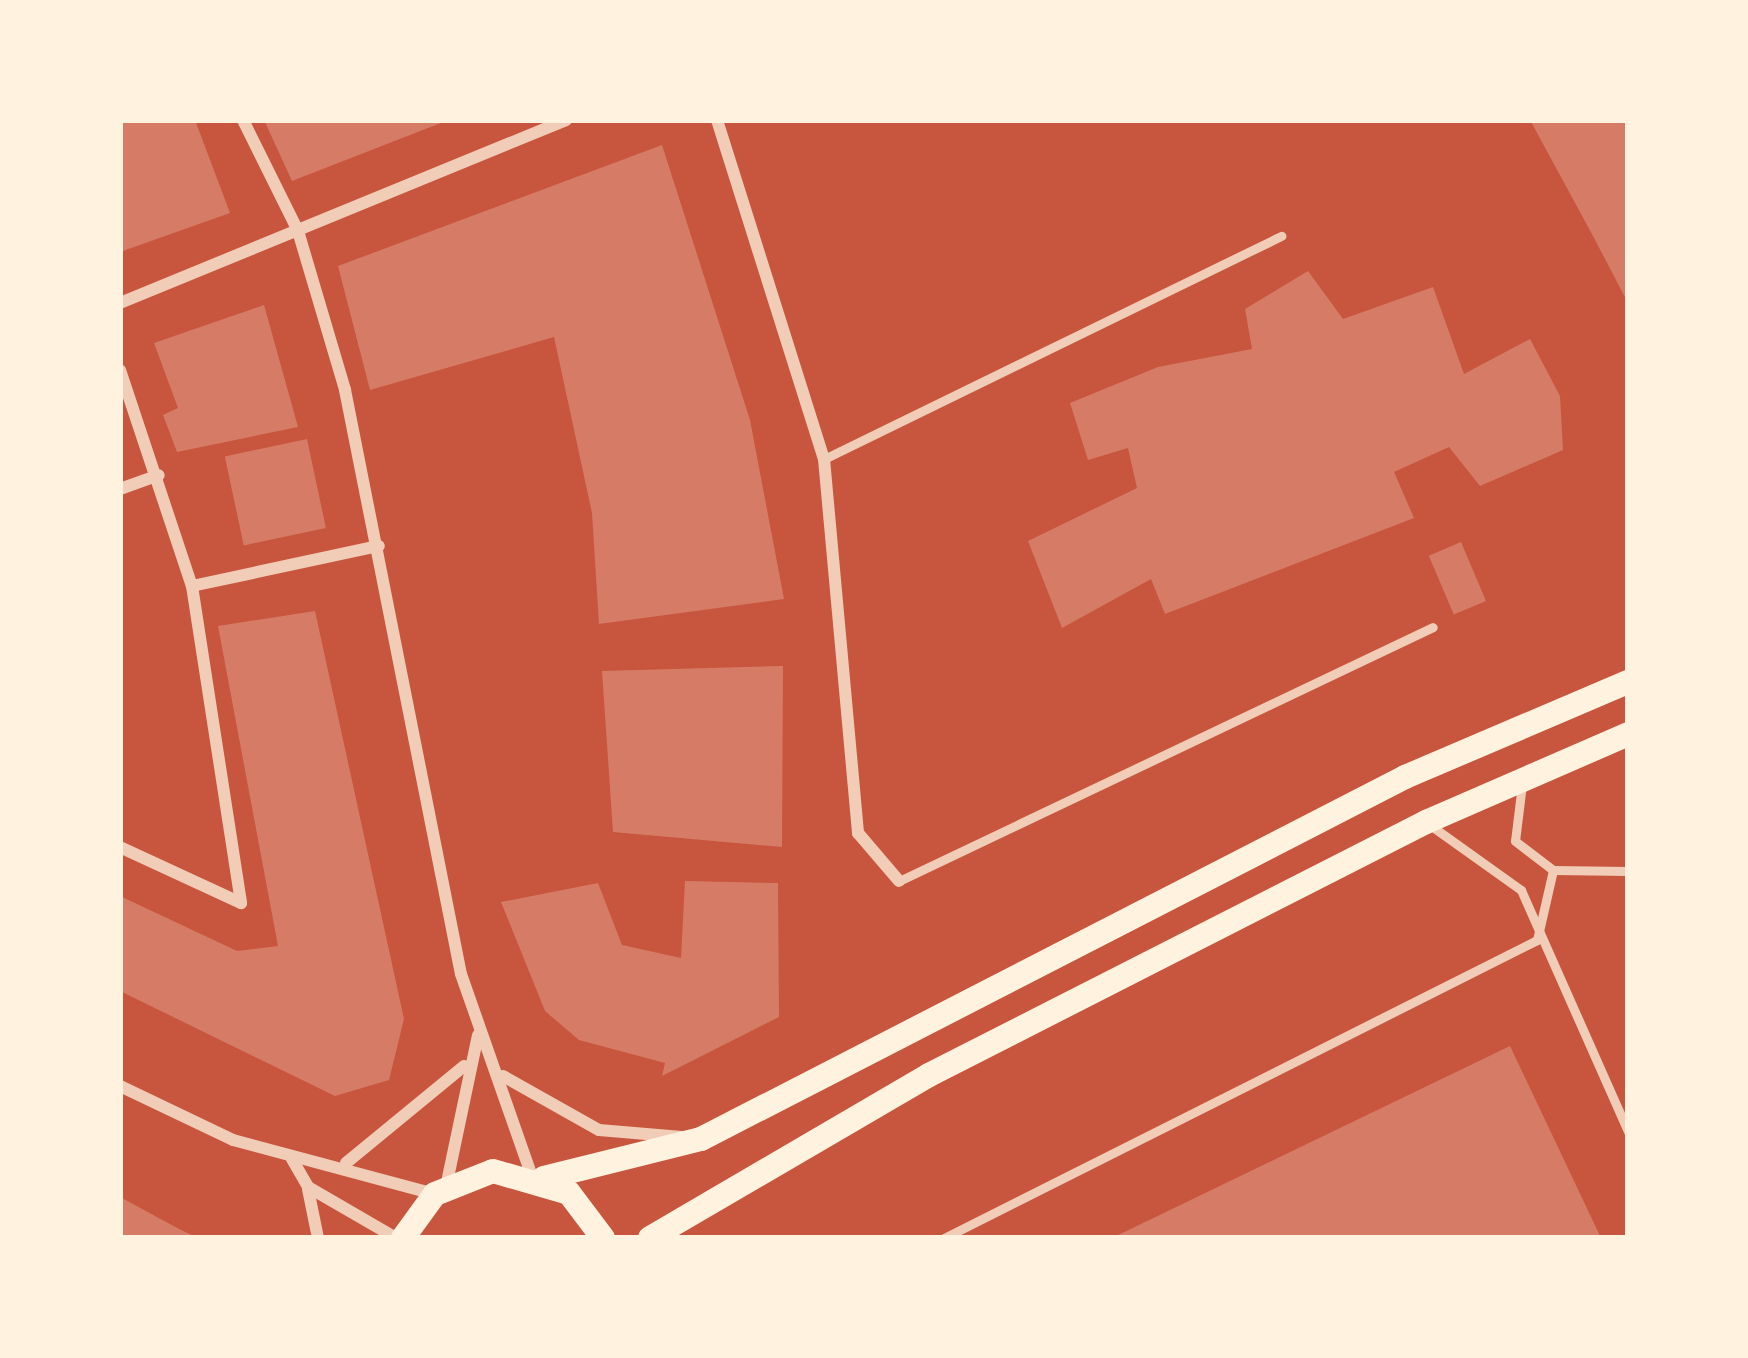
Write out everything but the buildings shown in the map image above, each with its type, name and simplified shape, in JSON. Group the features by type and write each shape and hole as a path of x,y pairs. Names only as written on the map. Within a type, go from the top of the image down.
{"main road":[{"path":"399,1238 441,1191 493,1171 537,1176 701,1138 1405,777 1628,682"},
{"path":"650,1238 870,1106 1426,822 1628,734"},
{"path":"537,1176 603,1238"}],"street":[{"path":"243,120 298,231 379,546 478,1035 503,1076 537,1176"},
{"path":"120,303 566,120"},
{"path":"717,120 824,459 857,833 899,881"},
{"path":"120,370 159,475 192,586 241,904 120,847"},
{"path":"120,489 159,475"},
{"path":"192,586 379,546"},
{"path":"120,1086 292,1159 346,1162 441,1191 465,1066 478,1035"},
{"path":"346,1162 465,1066"},
{"path":"503,1076 598,1130 701,1138"},
{"path":"292,1159 308,1187 318,1238"},
{"path":"308,1187 399,1238"}],"lane":[{"path":"824,459 1280,236"},
{"path":"899,881 1433,627"},
{"path":"1523,779 1515,842 1553,870 1628,871"},
{"path":"1426,822 1521,890 1538,940 1628,1132"},
{"path":"1538,940 1553,870"},
{"path":"944,1238 1538,940"}]}
